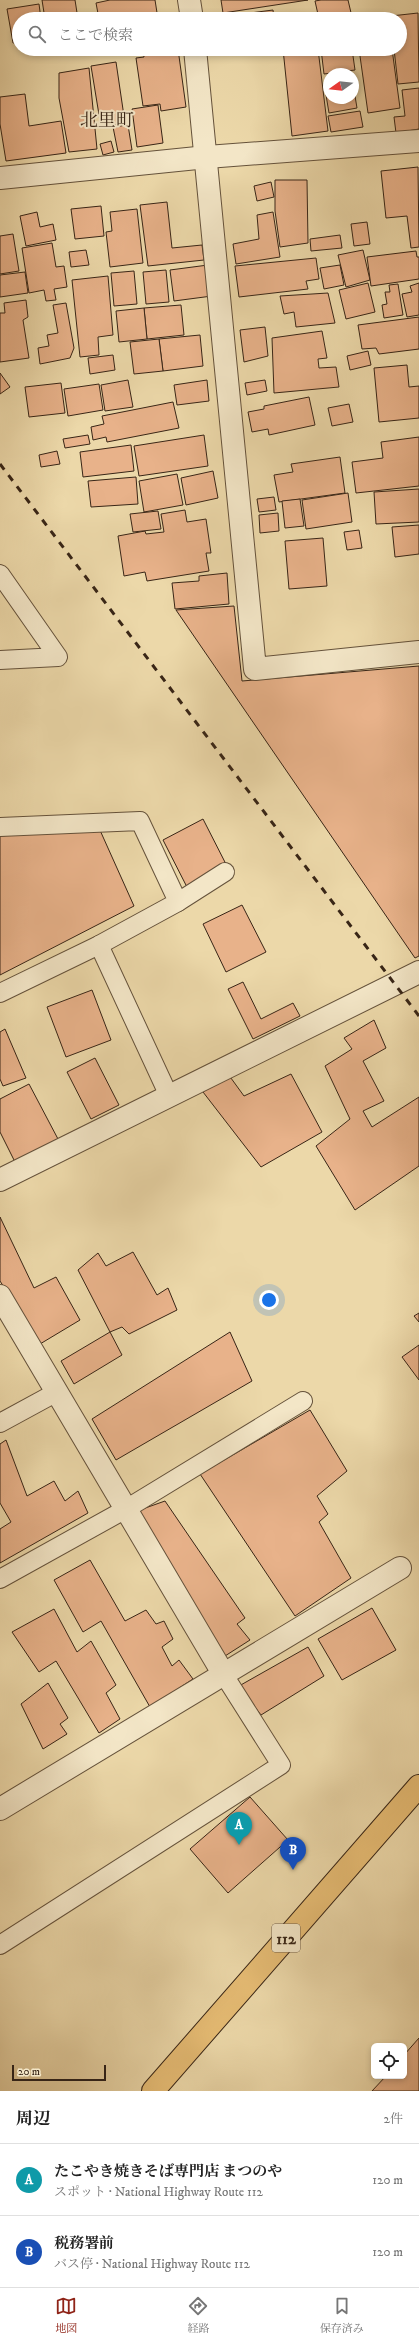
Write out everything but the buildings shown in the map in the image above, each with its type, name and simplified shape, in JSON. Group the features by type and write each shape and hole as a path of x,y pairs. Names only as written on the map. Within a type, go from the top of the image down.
{"highway":[{"name":"112","path":"153,2091 419,1786"}],"street":[{"path":"190,0 191,12"},
{"path":"196,56 207,157 254,669 419,652"},
{"path":"0,178 207,157 419,141"},
{"path":"0,1180 419,972"},
{"path":"0,1296 224,1675"},
{"path":"0,1809 400,1568"}],"lane":[{"path":"0,574 58,657 0,660"},
{"path":"0,826 140,821 178,902"},
{"path":"0,993 99,945 178,902 226,872"},
{"path":"99,945 169,1096"},
{"path":"0,1423 57,1392"},
{"path":"0,1579 126,1509 303,1401"},
{"path":"0,1945 281,1765 224,1675"}],"railway":[{"path":"0,464 419,1016"}],"place":[{"name":"たこやき焼きそば専門店 まつのや","path":"239,1845"},
{"name":"税務署前","path":"293,1870"}],"district":[{"name":"北里町","path":"107,120"}]}
